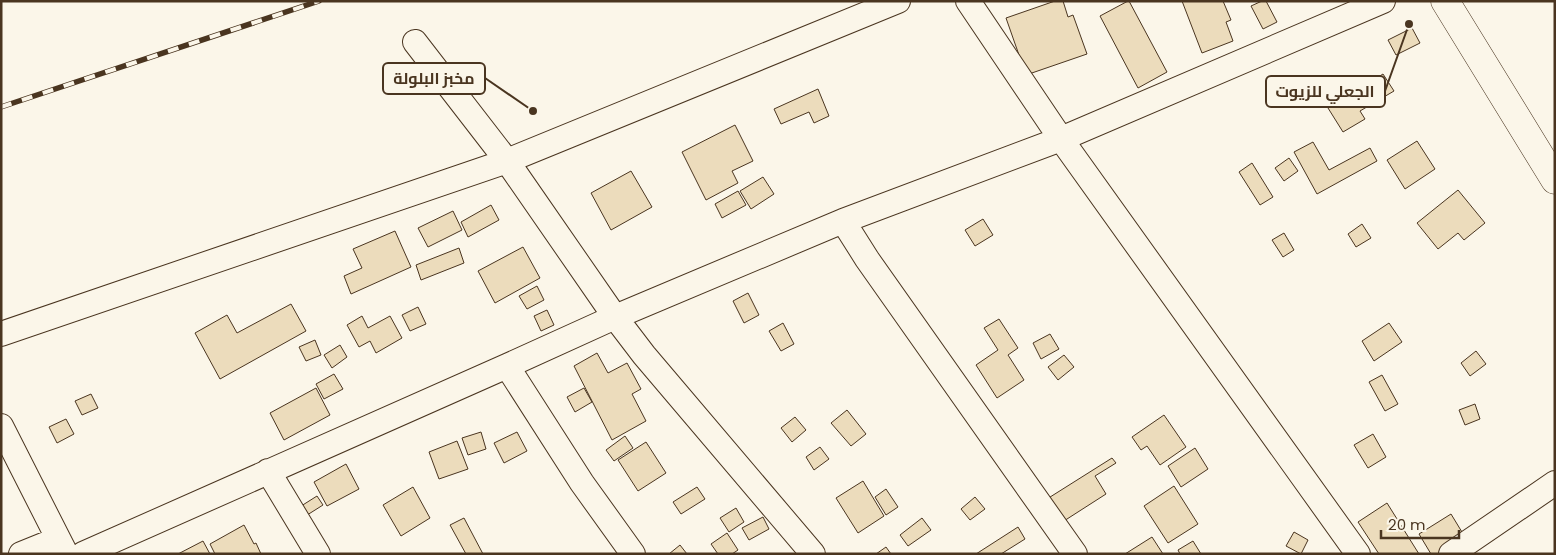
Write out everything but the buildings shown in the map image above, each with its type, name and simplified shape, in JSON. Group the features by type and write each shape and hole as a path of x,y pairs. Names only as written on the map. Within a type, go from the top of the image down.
{"street":[{"path":"1,334 507,161 898,1"},
{"path":"968,1 1061,139 1358,554"},
{"path":"83,554 614,317 842,221 1061,139 1383,1"},
{"path":"1445,1 1555,180"},
{"path":"415,42 507,161 614,317 813,554"},
{"path":"842,221 866,259 1075,554"},
{"path":"507,366 582,483 633,554"},
{"path":"1,426 62,546 21,554"},
{"path":"268,471 318,554"},
{"path":"1451,554 1555,483"}],"railway":[{"path":"1,107 319,1"}],"place":[{"name":"الجعلي للزيوت","path":"1409,24"},
{"name":"مخبز البلولة","path":"533,111"}]}
